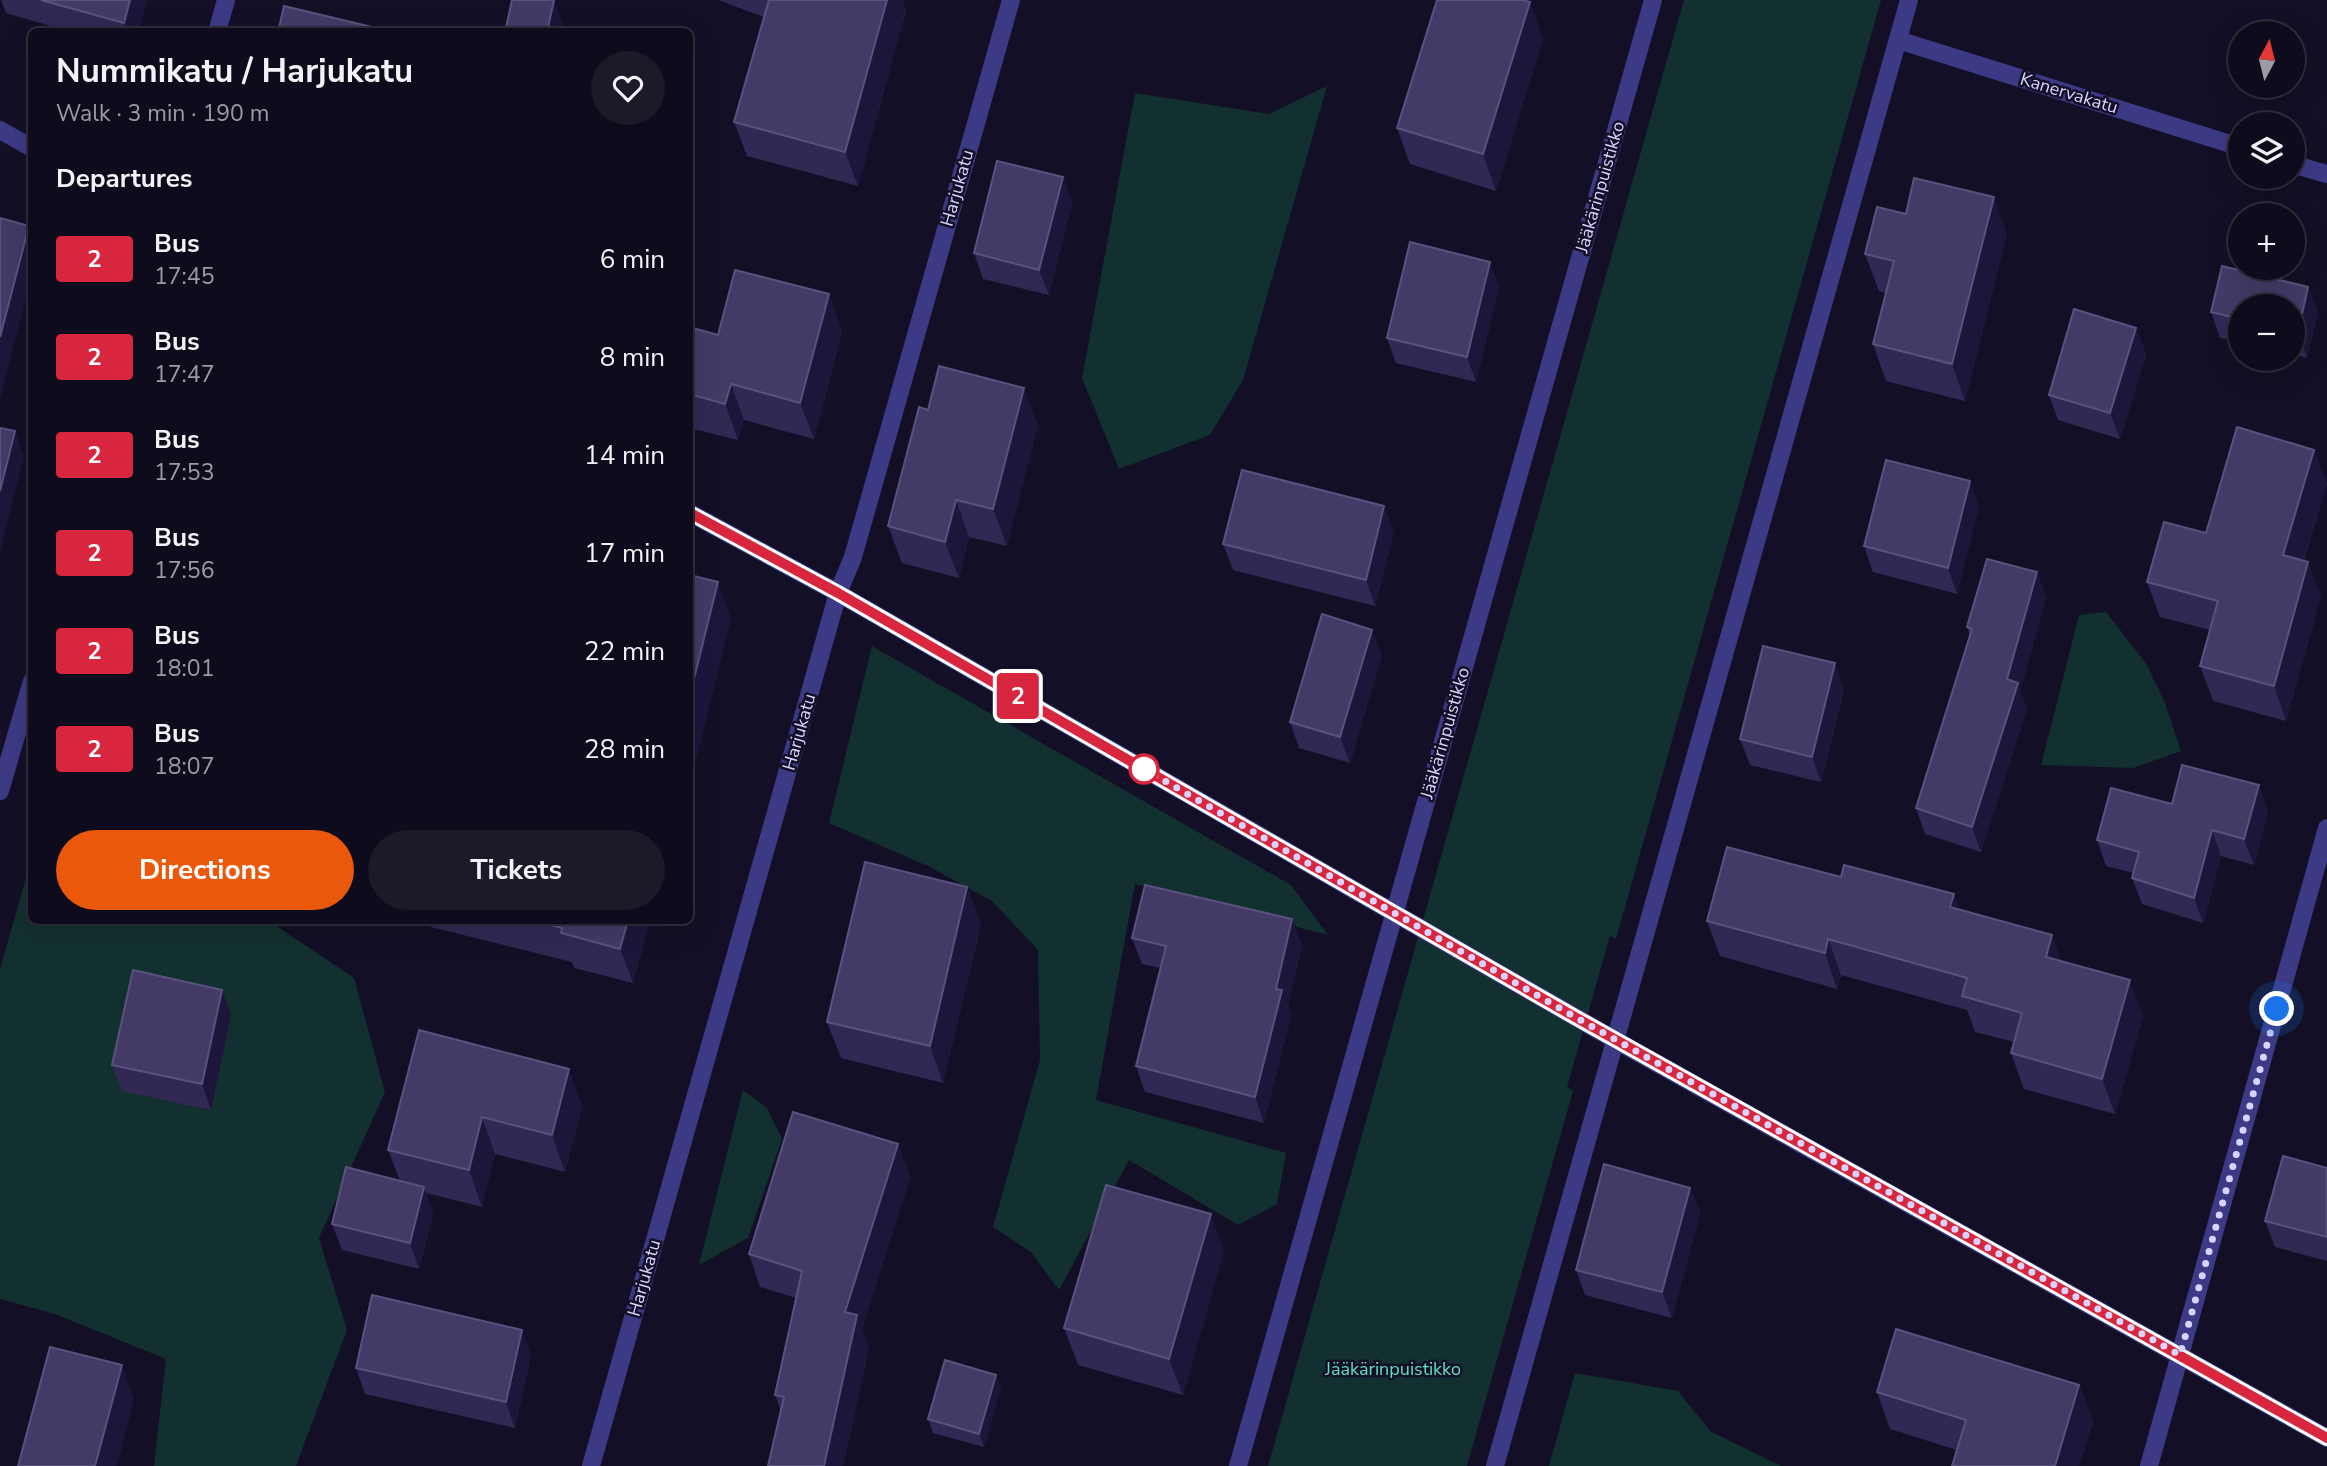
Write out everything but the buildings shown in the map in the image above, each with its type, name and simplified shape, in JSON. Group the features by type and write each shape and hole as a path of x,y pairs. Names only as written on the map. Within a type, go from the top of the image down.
{"street":[{"path":"218,28 226,0"},
{"name":"Harjukatu","path":"591,1466 838,593 853,557 1011,0"},
{"name":"Jääkärinpuistikko","path":"1238,1466 1653,0"},
{"path":"1495,1466 1909,0"},
{"name":"Kanervakatu","path":"1898,40 2228,143"},
{"path":"0,130 28,146"},
{"path":"2305,168 2327,174"},
{"path":"693,515 838,593 1615,1040 2327,1438"},
{"path":"0,791 28,695"},
{"path":"2150,1466 2327,828"}],"green space":[{"name":"Jääkärinpuistikko","path":"1684,0 1881,0 1616,939 1610,936 1567,1087 1573,1091 1467,1466 1268,1466"},
{"path":"1327,86 1243,380 1210,435 1119,469 1082,378 1135,93 1269,114"},
{"path":"2106,612 2147,665 2165,703 2181,751 2133,768 2041,765 2079,615"},
{"path":"872,646 1291,885 1328,935 1135,884 1096,1100 1286,1153 1277,1204 1238,1225 1129,1160 1059,1290 1031,1252 993,1227 1040,1060 1038,950 992,901 930,867 829,823"},
{"path":"28,871 28,924 273,924 354,978 385,1092 319,1238 347,1330 296,1466 154,1466 166,1359 55,1314 0,1299 0,969"},
{"path":"743,1090 767,1108 782,1139 748,1238 699,1265"},
{"path":"1575,1373 1678,1391 1710,1431 1781,1466 1549,1466"}],"bus line":[{"name":"2","path":"693,515 838,593 1575,1017 2327,1438"}],"route":[{"path":"1144,769 1142,768 1575,1017 2180,1355 2277,1009"}]}
